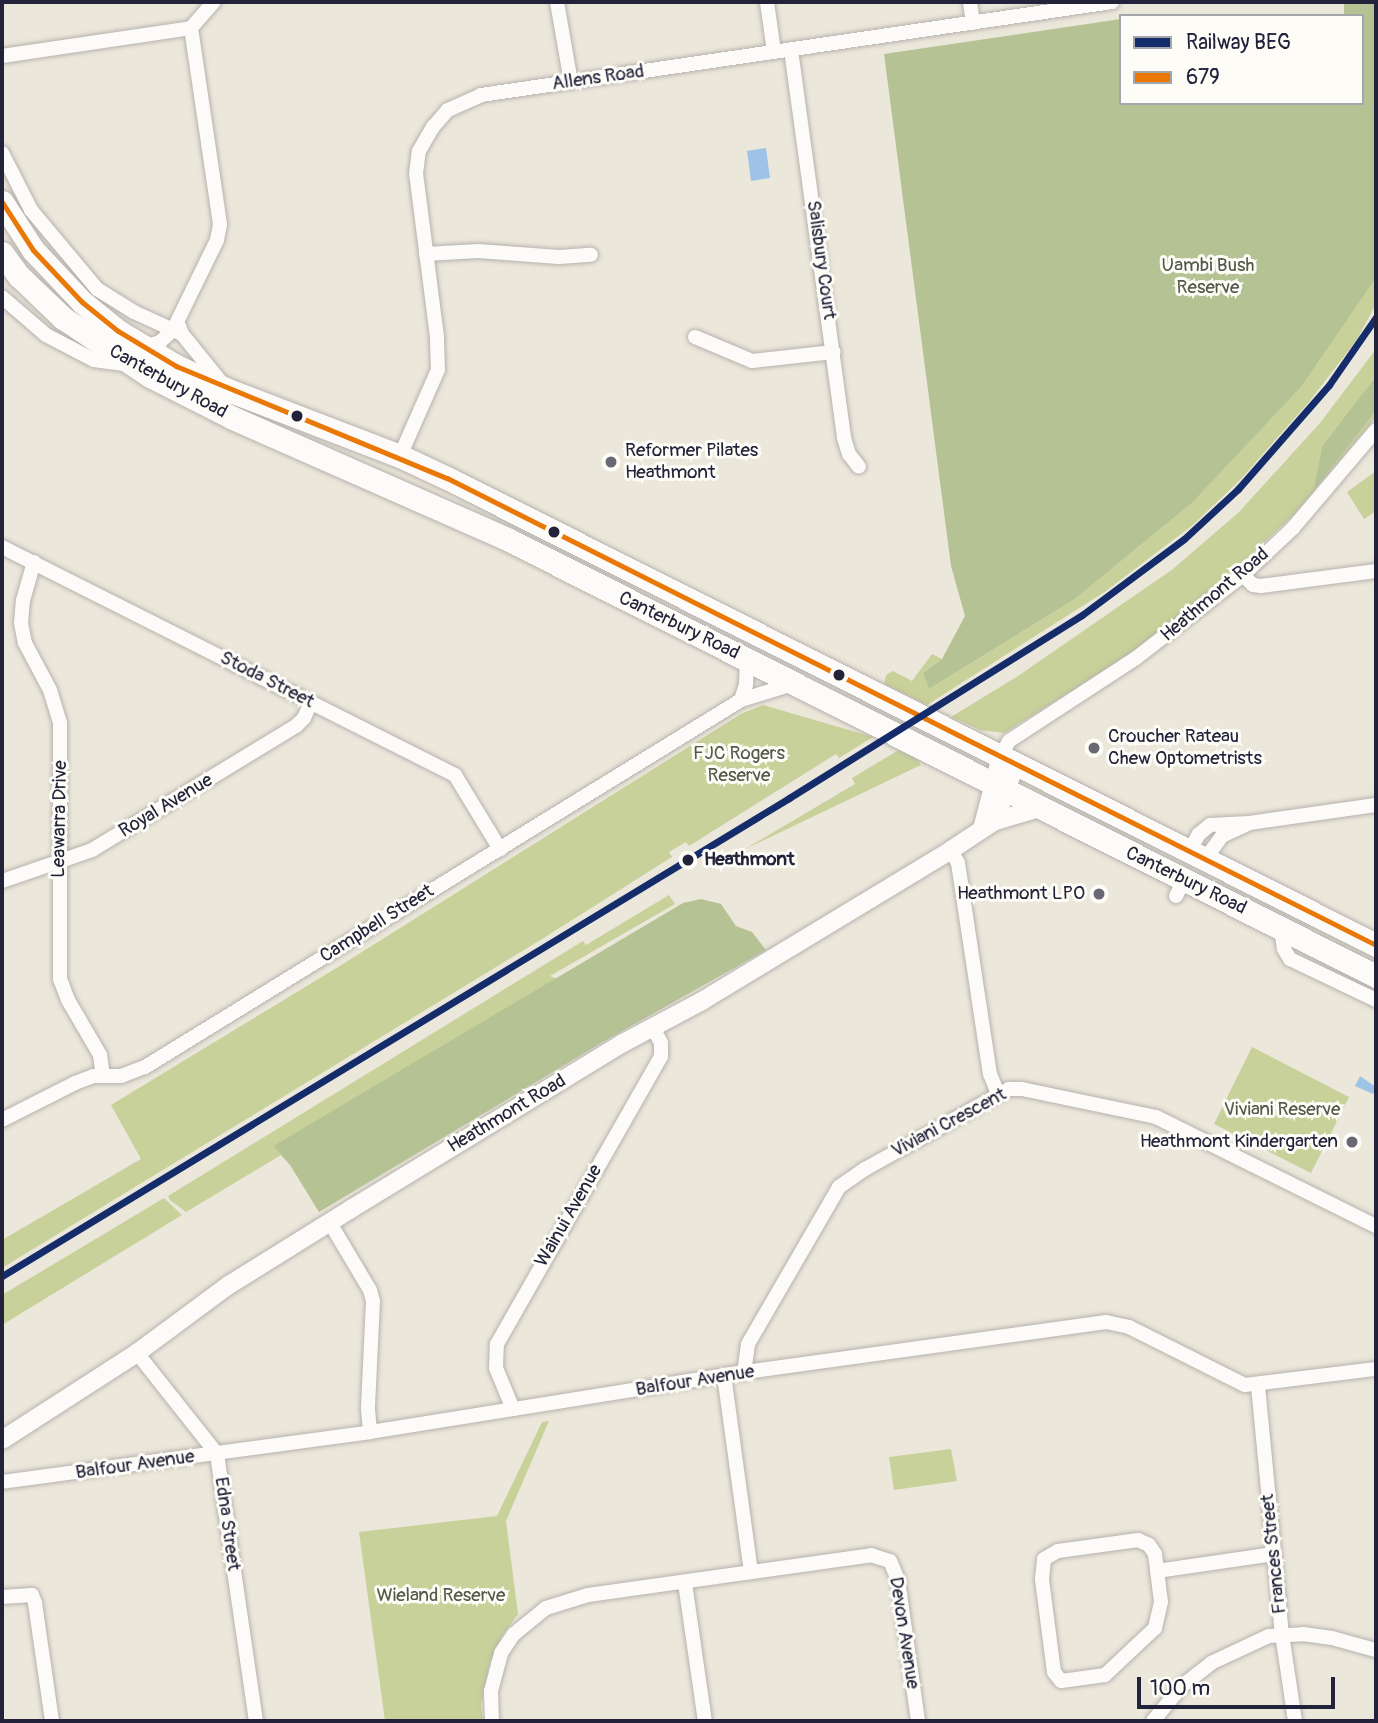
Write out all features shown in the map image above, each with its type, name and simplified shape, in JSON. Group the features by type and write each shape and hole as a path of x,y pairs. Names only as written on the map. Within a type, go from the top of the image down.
{"main road":[{"name":"Canterbury Road","path":"2,202 23,237 56,276 138,357 400,456 1376,945"},
{"name":"Canterbury Road","path":"2,253 19,276 55,312 138,357 233,418 508,539 1040,808 1180,888 1281,928 1376,976"},
{"path":"388,487 400,456"},
{"path":"604,589 616,565"},
{"path":"850,682 857,701 851,712"},
{"path":"1180,888 1198,854"}],"street":[{"path":"2,56 191,28 214,2"},
{"path":"557,2 571,82"},
{"path":"766,2 774,52"},
{"path":"970,2 973,23"},
{"name":"Allens Road","path":"400,456 438,370 437,337 416,174 419,151 432,127 448,110 470,98 1112,2"},
{"path":"2,297 46,335 94,360 138,357 178,327 217,240 220,224 191,28"},
{"name":"Salisbury Court","path":"791,50 844,438 849,454 859,467"},
{"path":"2,153 31,210 97,289 134,312 178,327 228,390"},
{"path":"426,254 478,251 559,257 591,255"},
{"path":"695,337 752,361 834,352"},
{"name":"Heathmont Road","path":"1008,760 1026,729 1136,659 1243,575 1293,528 1376,430"},
{"name":"Stoda Street","path":"2,547 455,775 500,849"},
{"name":"Leawarra Drive","path":"34,562 23,600 21,623 25,643 50,690 60,723 60,979 68,1000 100,1055 103,1076"},
{"path":"1243,575 1253,585 1261,586 1376,571"},
{"path":"741,700 746,685 747,660"},
{"name":"Campbell Street","path":"2,1120 75,1083 103,1076 121,1076 145,1067 741,700 793,684"},
{"name":"Royal Avenue","path":"2,881 101,845 296,726 304,718 311,702"},
{"path":"989,825 1008,760"},
{"path":"1198,854 1199,834 1210,825 1249,823 1376,805"},
{"name":"Heathmont Road","path":"2,1440 137,1353 222,1290 330,1223 653,1027 702,1001 989,825 1040,808"},
{"path":"1198,854 1222,836 1249,823"},
{"path":"1210,825 1222,836"},
{"path":"951,850 958,863 990,1073 998,1094"},
{"path":"1281,928 1284,949 1290,958 1376,1000"},
{"name":"Wainui Avenue","path":"513,1409 496,1368 496,1345 661,1056 661,1043 653,1027"},
{"name":"Viviani Crescent","path":"744,1373 748,1344 839,1187 865,1169 1009,1089 1022,1089 1157,1116 1376,1226"},
{"path":"330,1223 370,1290 373,1301 368,1409 370,1432"},
{"name":"Balfour Avenue","path":"2,1482 370,1432 744,1373 1112,1322 1129,1327 1242,1384 1258,1386 1376,1369"},
{"name":"Edna Street","path":"137,1353 217,1454 256,1721"},
{"path":"492,1721 491,1691 501,1653 525,1624 546,1608 566,1601 751,1572 724,1376"},
{"name":"Frances Street","path":"1258,1386 1282,1634 1295,1721"},
{"path":"1138,1540 1152,1549 1157,1571 1160,1612 1155,1628 1148,1636 1133,1645 1102,1676 1065,1682 1058,1679 1042,1579 1042,1564 1046,1556 1058,1551 1138,1540"},
{"path":"1157,1571 1274,1554"},
{"name":"Devon Avenue","path":"751,1572 870,1555 890,1561 898,1580 918,1721"},
{"path":"685,1583 705,1721"},
{"path":"2,1597 32,1595 52,1721"},
{"path":"1153,1721 1182,1686 1211,1663 1257,1640 1282,1634 1332,1638 1376,1650"}],"green space":[{"name":"Uambi Bush Reserve","path":"1344,2 1376,2 1376,278 1302,386 1193,502 1075,599 929,689 923,673 942,659 965,616 951,566 884,54 1119,19 1119,105 1364,105 1364,14 1344,14"},
{"path":"1376,278 1376,304 1356,341 1308,403 1241,479 1194,524 1106,591 927,705 884,684 886,675 893,671 912,681 932,654 942,659 923,673 929,689 1075,599 1193,502 1302,386"},
{"path":"1376,349 1376,376 1322,446 1315,489 1376,411 1376,417 1296,513 1202,599 1129,655 1004,733 980,730 951,717 1018,676 1173,569 1239,512 1320,423"},
{"path":"1376,376 1376,411 1314,490 1322,446"},
{"path":"1376,471 1376,511 1364,519 1347,492"},
{"name":"FJC Rogers Reserve","path":"763,705 873,737 839,758 836,754 689,846 686,842 669,852 672,857 542,939 2,1268 2,1240 141,1159 111,1105 338,967 741,714"},
{"path":"899,750 918,760 921,765 745,849 855,784 852,778"},
{"path":"669,895 675,904 550,976 558,979 273,1146 281,1155 186,1212 170,1200 168,1196 583,941 586,945"},
{"path":"701,899 721,904 736,926 752,932 766,950 608,1039 319,1212 290,1165 273,1146 683,903"},
{"name":"Viviani Reserve","path":"1252,1047 1349,1097 1311,1173 1214,1124"},
{"path":"164,1198 182,1215 2,1325 2,1295"},
{"name":"Wieland Reserve","path":"549,1421 506,1521 518,1614 502,1636 490,1661 481,1705 483,1721 385,1721 359,1532 497,1516 542,1422"},
{"path":"951,1449 957,1481 894,1490 889,1457"}],"water":[{"path":"766,148 770,178 751,181 747,151"},
{"path":"1360,1076 1376,1087 1373,1094 1355,1086"}],"rail line":[{"name":"BEG","path":"2,1276 789,798 1082,615 1184,539 1238,489 1329,385 1376,317"}],"transit line":[{"name":"679","path":"2,202 33,250 82,302 118,331 176,366 447,478 1376,945"}],"place":[{"name":"Reformer Pilates Heathmont","path":"611,462"},
{"name":"Croucher Rateau Chew Optometrists","path":"1094,748"},
{"name":"Heathmont","path":"688,860"},
{"name":"Heathmont LPO","path":"1099,894"},
{"name":"Heathmont Kindergarten","path":"1352,1142"}]}
